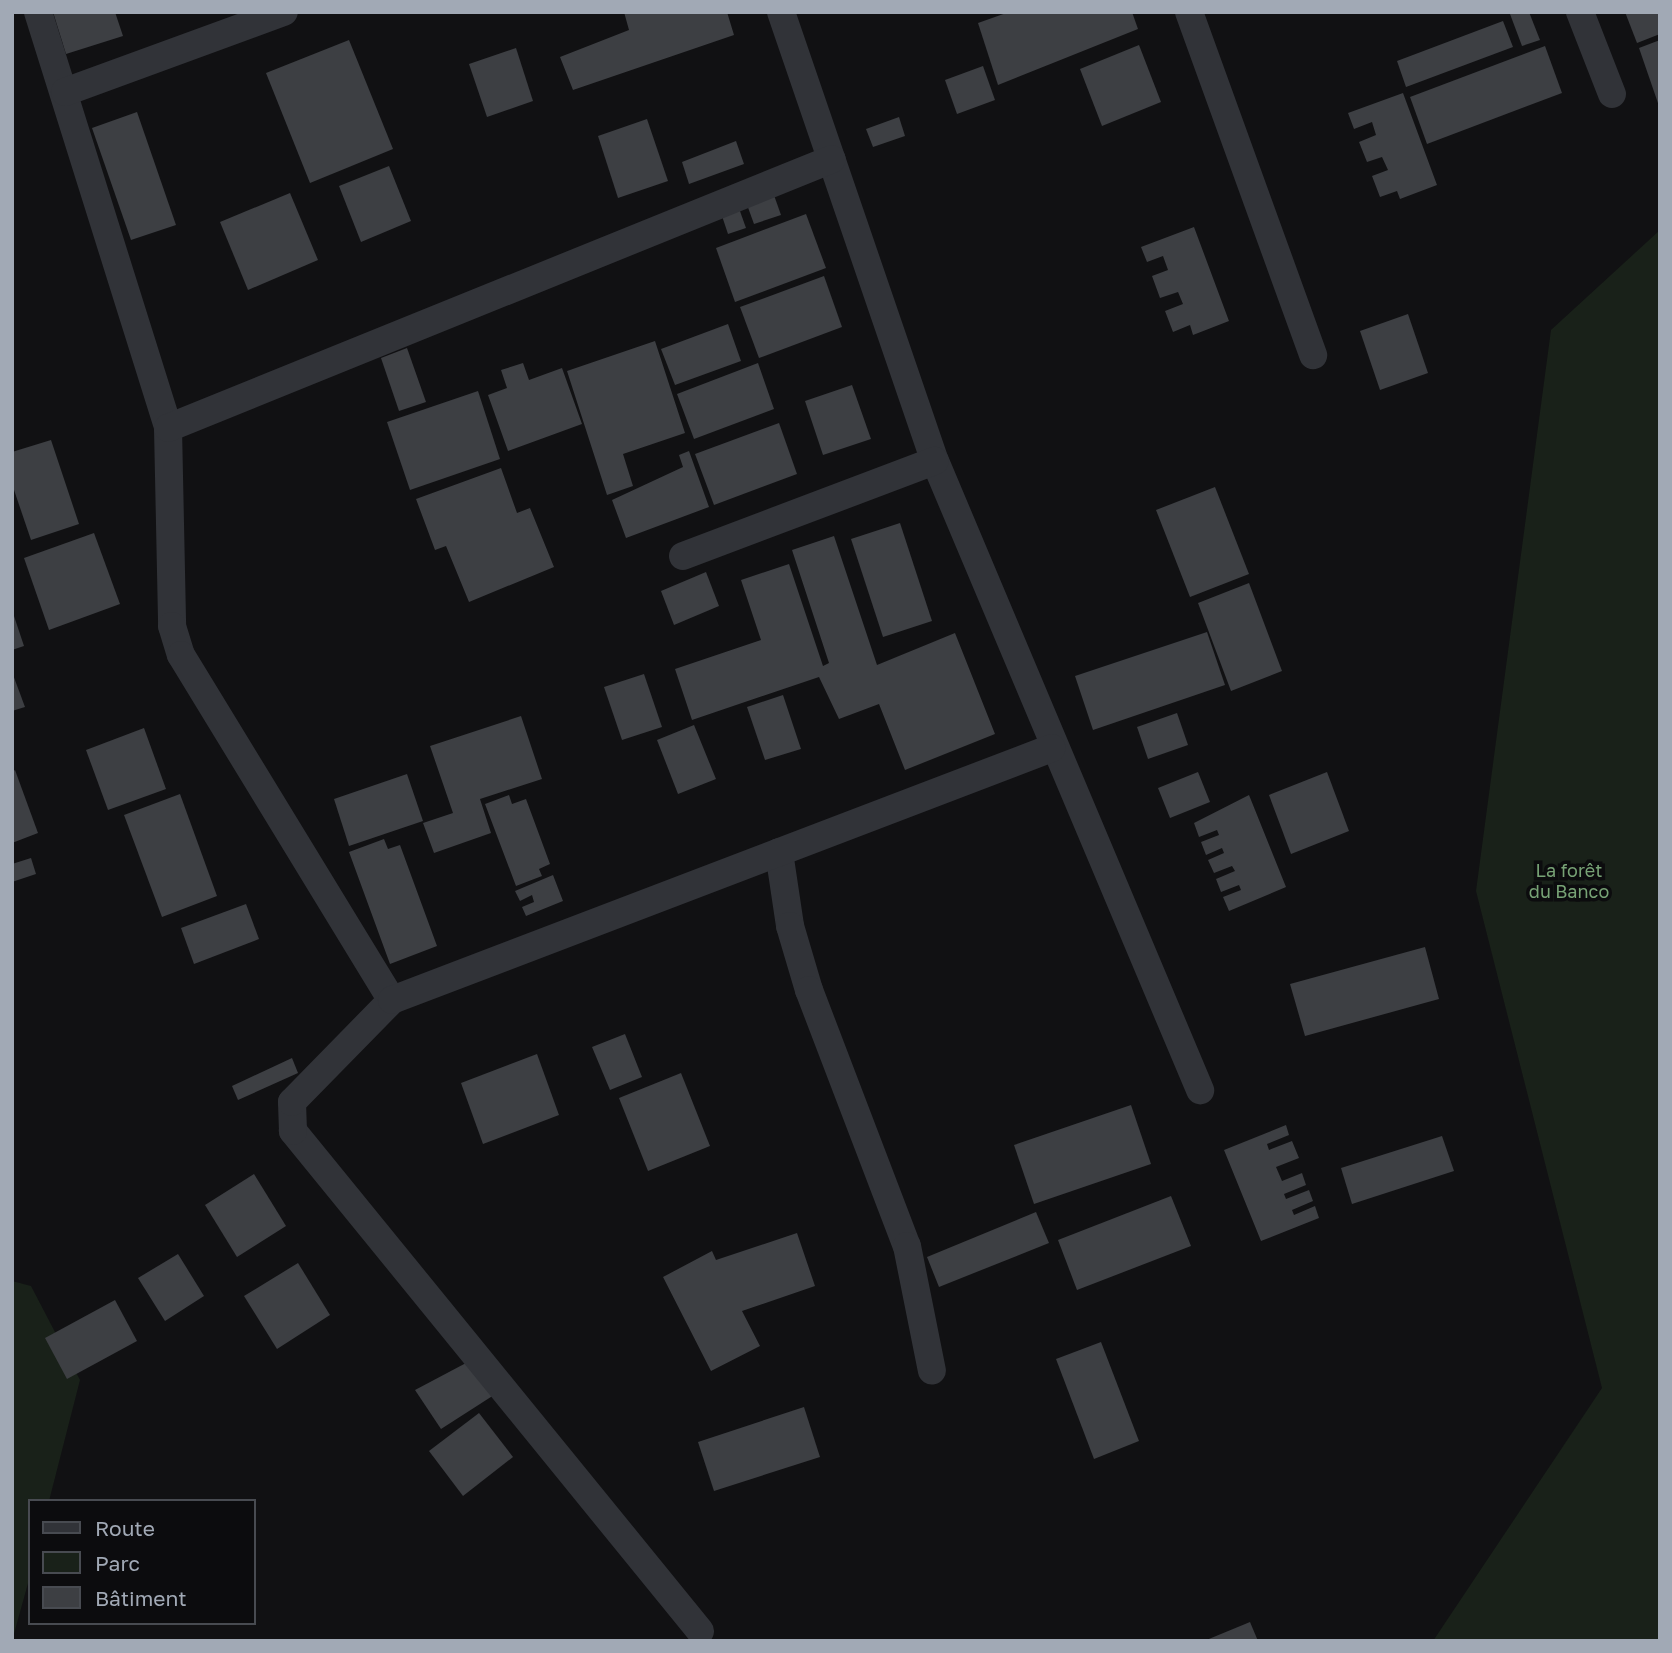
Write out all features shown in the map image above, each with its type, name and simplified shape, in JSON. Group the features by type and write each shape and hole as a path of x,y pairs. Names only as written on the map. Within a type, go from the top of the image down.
{"street":[{"path":"38,12 168,428 172,626 181,655 392,1000"},
{"path":"65,92 284,12"},
{"path":"781,12 935,461 1052,748 1200,1090"},
{"path":"1189,12 1313,355"},
{"path":"1580,12 1612,94"},
{"path":"168,428 832,159"},
{"path":"683,556 935,461"},
{"path":"699,1631 293,1131 292,1102 392,1000 1052,748"},
{"path":"779,852 790,926 809,990 907,1246 932,1371"}],"green space":[{"name":"La forêt du Banco","path":"1660,230 1660,1641 1433,1641 1602,1388 1476,891 1551,330"},
{"path":"12,1281 31,1286 80,1380 50,1499 28,1499 28,1583 12,1641"}],"building":[{"path":"53,12 115,12 123,36 66,54"},
{"path":"624,12 727,12 734,35 573,90 560,57 629,30"},
{"path":"1009,12 1132,12 1138,29 998,85 978,23"},
{"path":"1529,12 1540,40 1522,46 1510,14"},
{"path":"1625,12 1660,12 1660,34 1637,43"},
{"path":"1503,21 1513,47 1406,87 1397,61"},
{"path":"349,40 393,149 310,183 266,73"},
{"path":"1660,40 1660,106 1659,106 1639,48"},
{"path":"1139,45 1161,102 1102,126 1080,69"},
{"path":"1545,46 1562,93 1427,144 1410,97"},
{"path":"516,48 533,101 487,117 469,64"},
{"path":"983,66 995,100 957,114 945,80"},
{"path":"1403,93 1437,185 1400,199 1397,191 1380,197 1372,176 1388,170 1382,157 1367,162 1359,142 1376,135 1372,122 1354,129 1348,113"},
{"path":"137,112 176,225 131,240 92,128"},
{"path":"899,117 905,136 873,147 866,129"},
{"path":"647,119 668,181 618,198 598,136"},
{"path":"736,141 744,164 689,184 682,162"},
{"path":"389,166 411,221 361,242 339,186"},
{"path":"769,181 781,215 754,224 742,191"},
{"path":"290,193 318,260 248,290 220,222"},
{"path":"736,200 746,228 728,234 719,207"},
{"path":"806,214 826,268 735,302 716,248"},
{"path":"1194,227 1229,321 1193,335 1190,325 1173,332 1165,311 1183,304 1178,292 1160,298 1152,276 1168,270 1163,256 1147,262 1141,247"},
{"path":"824,276 842,327 759,358 740,307"},
{"path":"1408,314 1428,373 1380,390 1360,331"},
{"path":"728,324 741,361 675,385 661,349"},
{"path":"655,341 685,433 623,454 633,486 607,495 567,371"},
{"path":"407,348 426,402 399,411 381,358"},
{"path":"523,363 529,380 562,368 582,424 508,451 488,395 507,388 501,370"},
{"path":"758,363 774,409 694,439 677,394"},
{"path":"852,385 871,439 823,455 805,401"},
{"path":"478,391 500,459 410,490 387,422"},
{"path":"779,423 797,474 714,505 695,454"},
{"path":"51,440 79,524 31,540 12,484 12,452"},
{"path":"689,451 709,507 626,538 612,500 683,467 679,455"},
{"path":"501,468 517,513 530,508 554,567 469,602 446,546 435,550 416,499"},
{"path":"1215,487 1249,574 1190,597 1156,510"},
{"path":"900,523 932,621 883,637 851,539"},
{"path":"94,533 120,604 49,630 24,558"},
{"path":"834,536 877,665 955,633 995,734 905,770 879,704 839,719 819,677 692,720 675,669 761,640 741,580 789,564 823,666 829,663 792,550"},
{"path":"706,572 719,606 674,625 661,591"},
{"path":"1249,583 1282,671 1231,691 1198,603"},
{"path":"12,614 24,646 12,650"},
{"path":"1207,632 1225,685 1093,730 1075,676"},
{"path":"12,672 25,707 12,711"},
{"path":"644,674 662,727 622,740 604,687"},
{"path":"783,695 801,749 765,760 747,707"},
{"path":"1177,713 1188,745 1148,759 1137,727"},
{"path":"521,716 542,779 480,799 491,833 434,853 423,823 453,813 430,746"},
{"path":"694,725 716,779 678,794 657,740"},
{"path":"144,728 166,789 108,810 86,750"},
{"path":"15,770 38,833 12,843 12,772"},
{"path":"1198,772 1210,802 1170,818 1158,788"},
{"path":"1327,772 1349,831 1291,854 1269,795"},
{"path":"407,774 423,821 349,846 334,799"},
{"path":"180,794 217,896 162,917 124,815"},
{"path":"509,795 512,804 526,799 550,864 539,869 542,876 516,886 485,804"},
{"path":"1249,795 1286,887 1229,911 1223,897 1241,890 1239,885 1221,892 1216,879 1235,871 1232,866 1214,873 1208,860 1224,853 1222,848 1206,855 1201,842 1219,835 1217,830 1199,837 1194,823"},
{"path":"384,839 388,849 400,845 437,946 390,964 349,852"},
{"path":"31,858 36,874 12,882 12,864"},
{"path":"553,875 563,901 526,916 522,907 534,902 532,895 520,901 515,891"},
{"path":"246,904 259,939 194,964 181,928"},
{"path":"1425,947 1439,999 1305,1036 1290,984"},
{"path":"625,1034 642,1077 610,1090 592,1047"},
{"path":"537,1054 559,1115 483,1144 461,1083"},
{"path":"292,1058 298,1073 238,1100 232,1086"},
{"path":"681,1073 710,1146 648,1171 619,1098"},
{"path":"1131,1105 1151,1164 1034,1204 1014,1145"},
{"path":"1286,1125 1289,1135 1267,1144 1269,1150 1292,1141 1299,1158 1276,1167 1282,1181 1302,1173 1306,1185 1284,1194 1286,1199 1309,1190 1313,1201 1292,1210 1294,1215 1315,1206 1319,1218 1261,1241 1224,1150"},
{"path":"1442,1136 1454,1171 1352,1204 1341,1168"},
{"path":"254,1174 286,1226 237,1257 205,1205"},
{"path":"1171,1196 1191,1246 1077,1290 1058,1240"},
{"path":"1036,1212 1049,1243 939,1287 927,1257"},
{"path":"797,1233 815,1286 742,1311 760,1346 711,1371 663,1277 712,1251 716,1260"},
{"path":"178,1254 204,1296 165,1321 138,1278"},
{"path":"298,1263 330,1315 277,1349 244,1296"},
{"path":"115,1300 137,1341 67,1379 45,1338"},
{"path":"1101,1342 1139,1441 1094,1459 1056,1359"},
{"path":"466,1363 494,1395 441,1429 415,1390"},
{"path":"804,1407 820,1457 714,1491 698,1442"},
{"path":"479,1413 513,1457 463,1496 429,1451"},
{"path":"1250,1622 1258,1641 1204,1641"}]}
